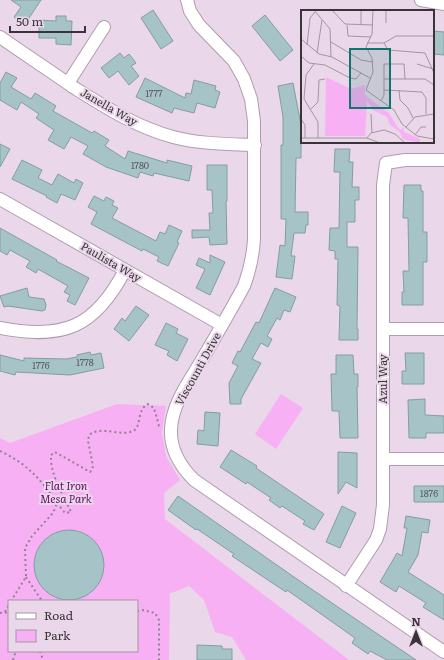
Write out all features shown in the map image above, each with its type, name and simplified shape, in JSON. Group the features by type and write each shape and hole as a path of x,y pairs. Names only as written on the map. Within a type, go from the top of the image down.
{"street":[{"name":"Viscounti Drive","path":"187,0 190,10 200,26 234,61 244,79 251,99 254,121 253,255 250,271 244,286 178,402 173,414 171,429 172,442 176,455 183,469 194,480 444,652"},
{"path":"421,0 444,4"},
{"path":"68,83 104,27"},
{"name":"Janella Way","path":"0,37 105,108 127,120 173,137 202,143 254,145"},
{"name":"Azul Way","path":"346,586 376,540 380,529 383,506 383,185 386,163 405,160 444,160"},
{"name":"Paulista Way","path":"0,199 222,325"},
{"path":"0,328 23,332 46,332 69,328 89,317 106,301 124,270"},
{"path":"383,329 444,329"},
{"path":"383,459 444,459"}],"path":[{"path":"0,451 15,458 34,473 65,513 71,512 53,473 50,462 51,455 55,452 90,472 92,470 92,466 88,441 89,435 93,431 133,431 137,428 141,410 148,404 154,408 159,426 171,429"},
{"path":"41,600 26,577 25,548 32,536 54,513 56,503"},
{"path":"12,600 26,577"},
{"path":"5,612 8,607"},
{"path":"138,611 143,610 155,613 159,620 159,660"},
{"path":"0,613 5,612 8,614"}],"green space":[{"path":"281,394 303,408 276,449 255,434"},
{"name":"Flat Iron Mesa Park","path":"117,404 166,406 162,433 166,456 180,480 164,493 165,519 349,660 246,660 232,637 215,632 204,600 189,586 169,594 169,660 0,660 0,438 10,443"}],"building":[{"path":"11,0 41,0 25,24 14,17 21,7"},
{"path":"153,10 173,41 161,49 141,18"},
{"path":"265,15 293,50 280,61 252,26"},
{"path":"56,16 66,16 66,21 72,21 71,45 56,44 56,38 39,38 39,20 56,21"},
{"path":"434,31 444,32 444,55 434,54"},
{"path":"120,53 124,58 129,54 136,63 131,66 139,76 129,85 118,71 109,78 101,68"},
{"path":"6,72 17,78 11,87 31,99 35,93 56,106 53,111 92,133 94,131 109,140 105,146 125,159 128,151 167,163 167,160 192,166 189,181 154,173 153,176 140,172 138,178 106,167 83,154 88,146 71,137 64,149 48,140 54,130 36,118 39,114 21,102 17,110 0,100 0,83"},
{"path":"145,78 185,98 186,93 191,94 194,80 216,86 215,90 220,92 215,108 197,103 194,113 174,108 172,113 136,97"},
{"path":"293,83 301,125 301,158 296,158 295,212 308,212 308,225 306,225 305,233 294,233 291,256 295,256 292,279 276,277 280,245 285,246 286,219 281,219 281,145 283,145 283,117 278,86"},
{"path":"0,144 10,149 0,167"},
{"path":"335,149 350,149 349,162 353,162 352,187 359,187 359,200 355,200 355,222 347,222 347,247 358,247 358,340 339,340 340,306 337,305 338,259 335,259 335,251 329,250 330,228 339,228 340,172 334,172"},
{"path":"22,160 42,170 38,178 52,185 58,174 74,183 76,179 83,183 75,200 61,194 57,203 46,197 47,196 12,179"},
{"path":"207,165 227,165 227,244 210,245 209,237 192,238 192,230 210,230 209,213 213,213 212,190 207,190"},
{"path":"404,185 421,185 421,191 423,191 423,232 427,232 427,262 423,262 423,305 402,305 402,292 404,292 403,271 409,271 408,218 403,218"},
{"path":"94,196 104,201 106,197 114,201 112,205 118,208 112,218 156,241 160,232 165,234 169,225 182,231 177,242 179,243 168,266 157,261 159,257 143,249 142,251 91,224 97,212 88,207"},
{"path":"0,228 57,260 56,261 89,278 75,305 67,301 70,295 64,292 68,286 38,269 36,273 26,267 30,261 10,250 7,255 0,251"},
{"path":"210,255 225,262 210,295 196,288 205,269 196,265 199,258 210,263"},
{"path":"27,288 29,297 44,299 46,305 45,310 42,311 8,306 4,307 0,296"},
{"path":"275,288 296,297 290,312 284,310 280,320 277,318 267,336 272,339 268,347 261,343 252,359 261,363 241,399 241,404 230,404 229,383 238,366 232,363 238,351 240,352 256,322 259,323"},
{"path":"136,306 149,315 129,341 114,329 122,318 125,321"},
{"path":"166,323 178,329 176,333 188,339 177,361 167,355 169,351 155,345"},
{"path":"90,352 91,355 101,353 104,368 70,375 16,372 15,375 0,371 0,355 24,361 24,358 66,359"},
{"path":"405,353 424,353 424,384 402,384 402,371 406,371"},
{"path":"336,355 353,355 354,374 358,374 358,438 340,438 339,411 332,411 331,374 336,374"},
{"path":"425,399 425,415 444,416 444,433 426,433 426,438 409,438 408,400"},
{"path":"205,412 220,413 218,446 197,444 198,430 204,431"},
{"path":"231,450 257,466 256,468 324,514 314,530 303,524 305,521 282,506 280,508 269,500 271,498 247,482 246,484 220,467"},
{"path":"338,452 357,453 357,488 346,482 338,494"},
{"path":"414,486 444,486 444,502 414,502"},
{"path":"178,496 416,660 387,660 370,651 368,654 352,643 355,638 287,590 286,592 232,556 234,554 168,510"},
{"path":"342,506 356,513 340,548 326,542"},
{"path":"406,516 430,520 428,533 422,532 418,555 408,572 444,595 444,620 423,607 426,603 399,586 396,592 380,582 397,553 402,556 407,528 404,528"},
{"path":"62,530 76,530 89,536 98,545 104,558 102,578 94,590 76,600 62,600 49,594 40,585 34,572 34,558 40,545 49,536"},
{"path":"197,645 222,646 222,649 232,649 232,660 197,660"}]}
